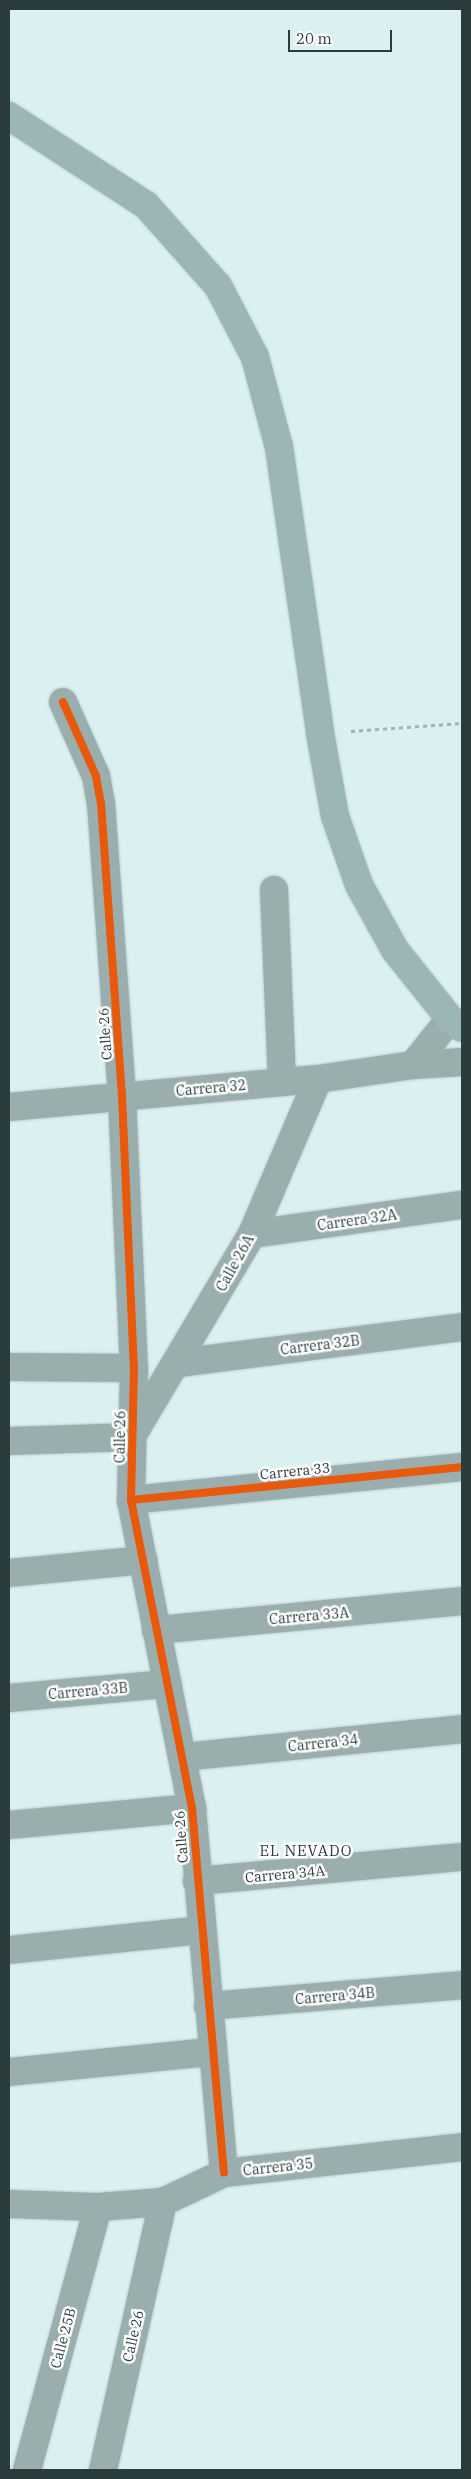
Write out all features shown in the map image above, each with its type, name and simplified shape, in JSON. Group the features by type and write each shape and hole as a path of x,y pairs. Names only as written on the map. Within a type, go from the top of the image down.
{"main road":[{"path":"9,116 146,205 218,286 255,357 280,447 320,733 335,816 359,884 395,950 456,1024"}],"street":[{"path":"9,134 52,145"},
{"name":"Calle 26","path":"63,702 96,776 101,803 122,1096 134,1368 131,1500 192,1808 211,2052 224,2173"},
{"path":"274,890 282,1082"},
{"path":"413,1065 456,1024"},
{"name":"Carrera 32","path":"9,1107 318,1079 413,1065 462,1062"},
{"name":"Calle 26A","path":"132,1437 178,1363 252,1234 318,1079"},
{"name":"Carrera 32A","path":"252,1234 462,1205"},
{"name":"Carrera 32B","path":"178,1363 462,1327"},
{"path":"9,1367 134,1368"},
{"path":"9,1441 132,1437"},
{"name":"Carrera 33","path":"131,1500 462,1467"},
{"path":"9,1573 143,1560"},
{"name":"Carrera 33A","path":"156,1630 462,1601"},
{"name":"Carrera 33B","path":"9,1698 167,1684"},
{"name":"Carrera 34","path":"183,1757 462,1730"},
{"path":"9,1825 192,1808"},
{"name":"Carrera 34A","path":"197,1882 462,1857"},
{"path":"9,1950 202,1930"},
{"name":"Carrera 34B","path":"208,2006 462,1985"},
{"path":"9,2072 211,2052"},
{"name":"Carrera 35","path":"9,2204 98,2206 163,2202 224,2173 462,2147"},
{"name":"Calle 26","path":"103,2470 163,2202"},
{"name":"Calle 25B","path":"28,2470 98,2206"}],"path":[{"path":"320,733 462,723"}],"cycle path":[{"path":"63,702 96,776 101,803 122,1096 134,1368 131,1500 192,1808 224,2173"},
{"path":"131,1500 462,1467"}],"district":[{"name":"EL NEVADO","path":"306,1851"}]}
